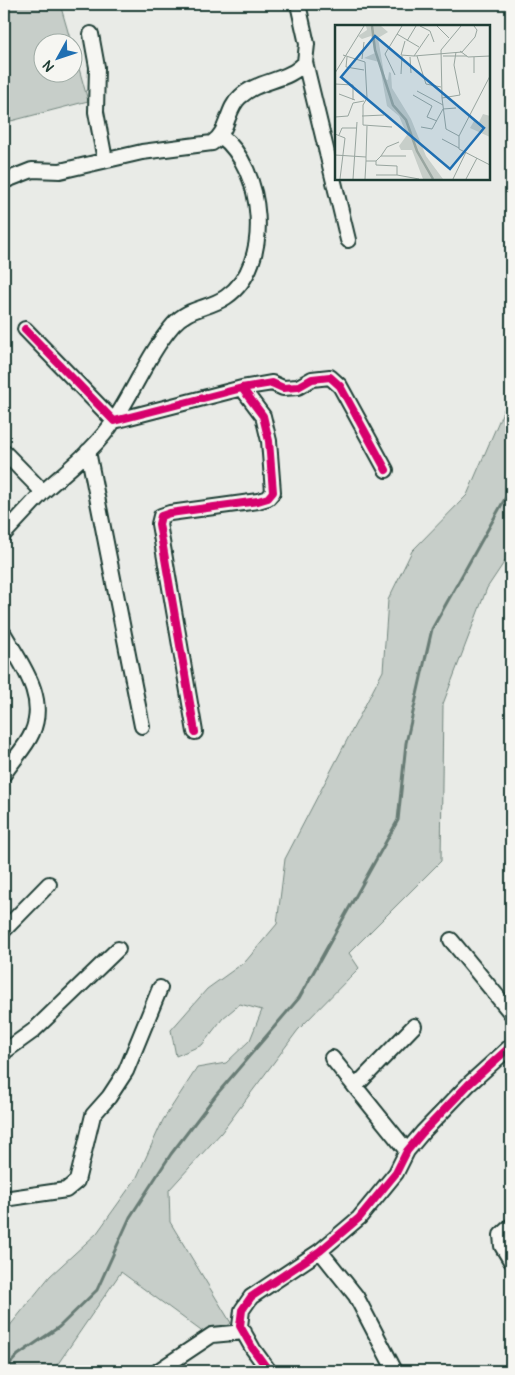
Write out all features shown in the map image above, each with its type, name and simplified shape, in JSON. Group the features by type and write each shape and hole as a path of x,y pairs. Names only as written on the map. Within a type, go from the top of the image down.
{"street":[{"path":"4,180 32,170 60,171 142,152 212,143 221,136 232,107 238,98 255,88 292,74 305,62 308,54 307,44 298,4"},
{"path":"91,34 97,67 96,112 104,160"},
{"path":"305,62 348,240"},
{"path":"4,534 43,492 88,452 114,421 174,324 195,308 226,297 249,272 259,235 252,179 229,142 221,136"},
{"path":"24,329 114,421"},
{"path":"114,421 242,388 272,383 283,388 298,387 312,380 330,377 340,386 386,470"},
{"path":"195,732 159,524 161,516 170,513 258,501 268,498 273,492 269,441 263,416 242,388"},
{"path":"4,452 43,492"},
{"path":"88,452 142,726"},
{"path":"4,634 30,680 38,705 32,733 4,774"},
{"path":"4,930 49,884"},
{"path":"451,940 511,1013"},
{"path":"4,1052 32,1031 118,949"},
{"path":"4,1199 66,1190 77,1181 93,1115 109,1097 126,1071 160,988"},
{"path":"356,1087 414,1026"},
{"path":"269,1371 240,1326 242,1310 251,1297 320,1251 359,1218 396,1173 408,1151 469,1084 511,1046"},
{"path":"332,1058 408,1151"},
{"path":"511,1226 501,1235 502,1246 511,1261"},
{"path":"320,1251 356,1296 373,1325 395,1371"},
{"path":"158,1371 212,1335 244,1332"}],"shaded area":[{"path":"4,4 60,4 68,32 32,32 32,82 82,82 82,79 88,101 11,121 4,100"},
{"path":"511,393 511,552 487,588 443,704 441,861 349,953 359,968 298,1030 221,1133 169,1190 170,1222 231,1323 212,1339 121,1272 53,1371 4,1371 4,1327 8,1328 50,1276 97,1233 137,1177 163,1120 197,1068 226,1063 250,1040 262,1010 240,1004 223,1018 202,1045 176,1056 171,1030 207,989 246,961 277,924 285,859 383,671 388,600 412,551 467,495"}],"waterway":[{"path":"4,1370 18,1355 59,1327 97,1290 130,1217 171,1154 216,1095 299,998 398,820 406,743 432,629 511,488"}],"cycle path":[{"path":"25,329 114,421 242,388 272,383 283,388 298,387 312,379 330,377 340,386 386,470"},
{"path":"195,732 159,524 161,516 170,513 258,501 268,498 273,492 269,441 263,416 242,388"},
{"path":"269,1371 253,1349 240,1326 242,1310 251,1297 320,1251 359,1218 396,1173 407,1151 423,1132 469,1084 511,1046"}]}
